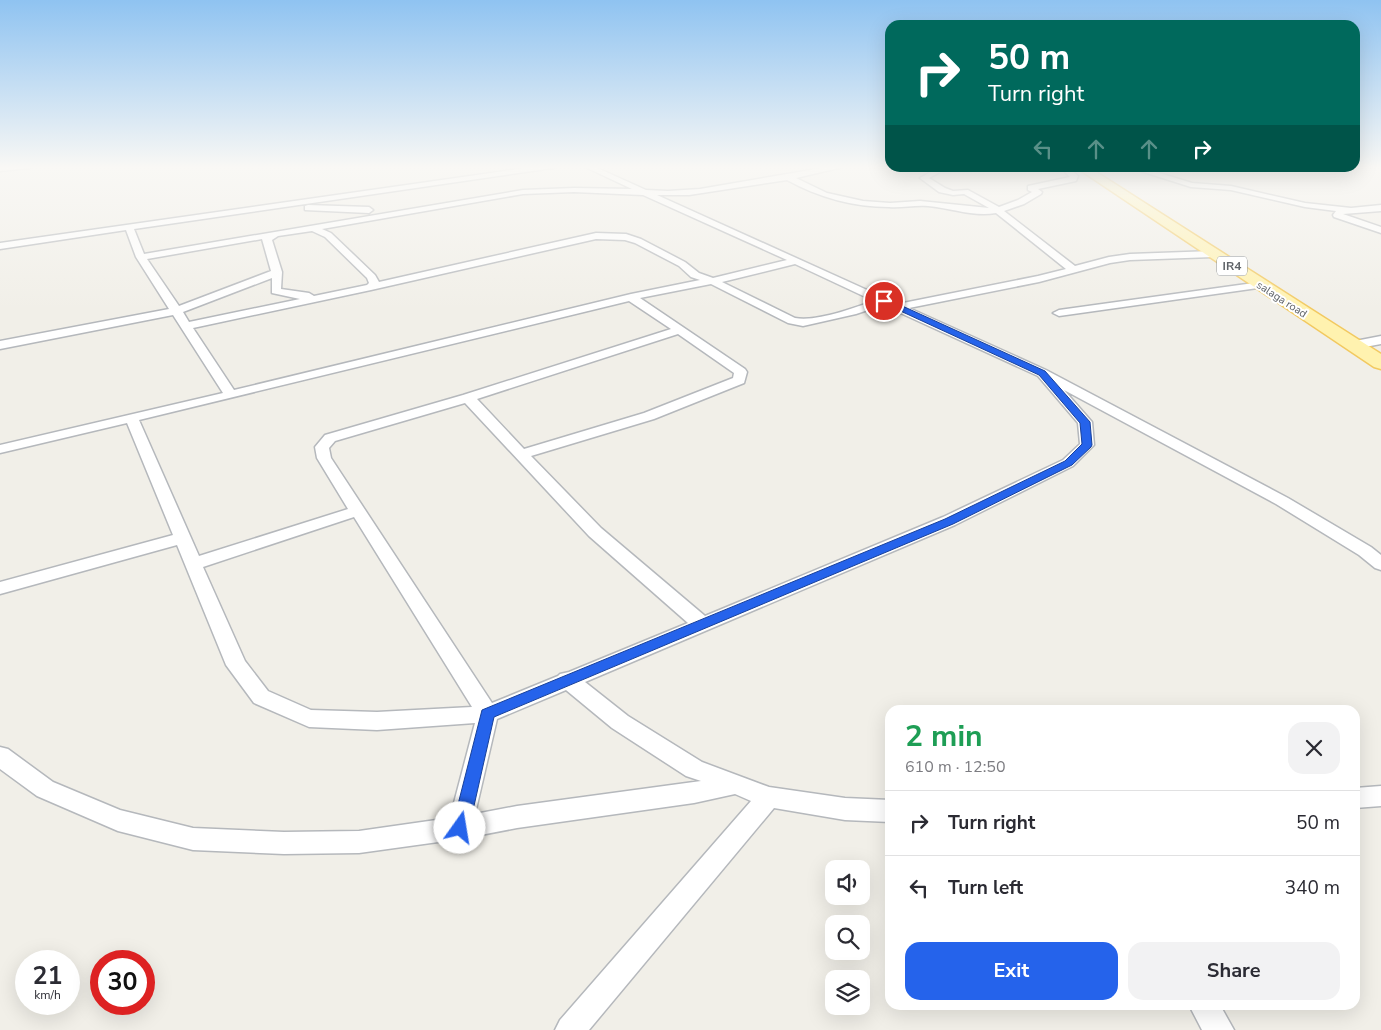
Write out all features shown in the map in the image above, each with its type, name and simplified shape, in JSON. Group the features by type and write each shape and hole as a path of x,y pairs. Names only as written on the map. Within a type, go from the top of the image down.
{"main road":[{"name":"salaga road","path":"1153,214 1381,363"}],"street":[{"path":"0,246 219,214"},
{"path":"141,257 276,234 363,214"},
{"path":"694,214 1042,373 1282,501 1365,551 1381,564"},
{"path":"1003,214 1073,269"},
{"path":"1338,214 1381,230"},
{"path":"129,227 141,257 231,395"},
{"path":"312,227 328,235 371,277 374,283 371,287"},
{"path":"276,234 268,238 277,272 276,291 290,295 329,297"},
{"path":"186,326 329,297 596,236 626,237 682,264 695,274 792,321 803,323 852,312 884,301"},
{"path":"898,307 1039,279 1109,260 1130,257 1213,254"},
{"path":"0,449 132,419 631,297 712,281 797,261"},
{"path":"0,345 176,310 277,272"},
{"path":"1058,313 1261,285"},
{"path":"522,454 650,416 739,380 741,372 631,297"},
{"path":"460,828 488,714 324,458 322,447 330,438 468,398 680,330"},
{"path":"1354,345 1381,340"},
{"path":"132,419 236,665 261,696 309,718 378,721 488,714 567,679 949,521 1068,463 1087,445 1085,422 1042,373"},
{"path":"468,398 595,532 702,624"},
{"path":"193,564 357,511"},
{"path":"0,588 182,538"},
{"path":"567,679 620,722 694,769 770,797 845,809 885,811"},
{"path":"0,756 45,789 118,820 193,839 284,843 359,842 460,828 517,817 694,793 736,784"},
{"path":"1360,798 1381,796"},
{"path":"570,1030 770,797"},
{"path":"1206,1010 1219,1030"}],"route":[{"path":"460,828 488,714 567,679 719,618 949,521 1068,463 1087,445 1085,422 1042,373 884,301"}]}
